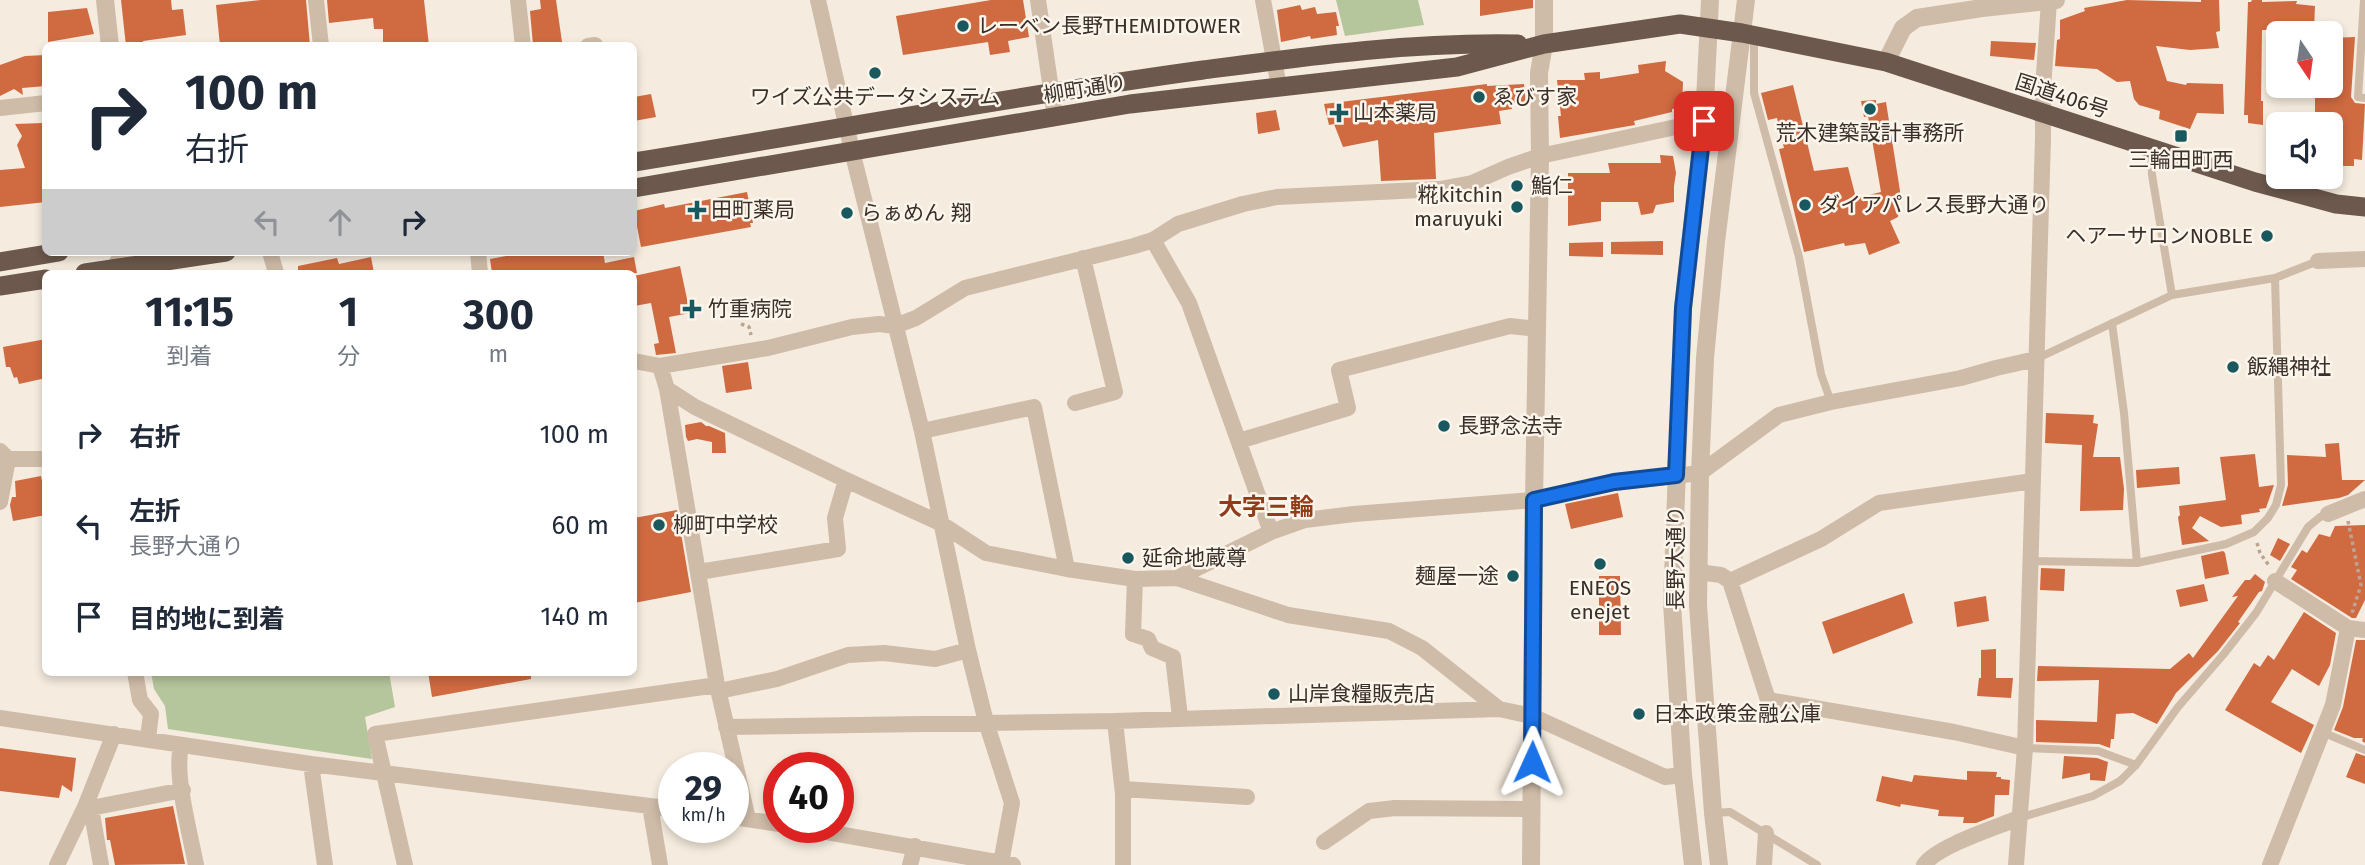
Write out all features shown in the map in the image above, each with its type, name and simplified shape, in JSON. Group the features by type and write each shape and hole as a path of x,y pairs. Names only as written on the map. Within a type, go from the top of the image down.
{"highway":[{"name":"柳町通り","path":"637,187 1130,104 1457,67 1544,44 1680,24 1748,34"},
{"name":"国道406号","path":"1748,34 1886,62 2269,186 2336,204 2365,207"},
{"name":"柳町通り","path":"637,163 1127,80 1352,50 1453,43 1544,44"},
{"path":"0,262 42,255"},
{"path":"96,270 117,264 190,256"},
{"path":"0,286 42,280"}],"street":[{"path":"105,0 110,42"},
{"path":"316,0 321,42"},
{"path":"518,0 523,42"},
{"path":"818,0 852,151 922,431 968,650 986,722 1012,803 1007,864 854,836"},
{"path":"1038,0 1055,117"},
{"path":"1263,0 1279,87"},
{"path":"1531,865 1539,73 1544,44 1544,0"},
{"name":"長野大通り","path":"1693,865 1683,775 1672,603 1683,308 1704,121 1710,0"},
{"name":"長野大通り","path":"1719,865 1698,605 1700,473 1705,358 1716,242 1748,34 1746,0"},
{"path":"1886,62 1903,28 1917,18 2053,1 2043,89 2025,748 2016,865"},
{"path":"0,108 42,103"},
{"path":"637,362 660,366 768,348 852,327 878,324 895,326 916,318 965,288 1153,240 1178,224 1243,204 1277,197 1440,189 1472,183 1540,156 1704,121"},
{"path":"1153,240 1189,303 1272,532"},
{"path":"1075,403 1115,392 1083,258"},
{"path":"2318,261 2365,259"},
{"path":"1239,441 1348,408 1339,370 1510,326 1537,329"},
{"path":"1177,578 1272,532 1305,520 1534,500 1614,482 1700,473 1779,415 1831,402 1961,379 2036,359"},
{"path":"660,366 667,389 730,752"},
{"path":"667,389 695,407 940,523 986,553 1135,579 1177,578 1287,615 1389,631 1422,648 1499,709"},
{"path":"922,431 1034,407 1067,569"},
{"path":"0,502 4,455 42,459"},
{"path":"699,572 838,549 835,518 846,480"},
{"path":"1730,580 1821,539 1879,503 2033,481"},
{"path":"2329,514 2365,499"},
{"path":"1698,572 1721,575 1730,580 1768,700 1954,732 2025,748"},
{"path":"1135,579 1133,634 1148,639 1152,648 1173,657 1180,718"},
{"path":"2276,579 2347,628 2365,630"},
{"path":"2270,865 2333,705 2347,628"},
{"path":"405,865 375,734 777,679 848,655 884,653 935,659 968,650"},
{"path":"136,676 140,700 151,714 148,738"},
{"path":"726,727 1115,721 1499,709 1532,716 1665,777 1683,775"},
{"path":"0,718 311,764 658,807"},
{"path":"1115,721 1123,789 1123,865"},
{"path":"57,865 88,808 114,734"},
{"path":"181,746 178,757 196,865"},
{"path":"311,764 324,865"},
{"path":"1123,789 1247,797"},
{"path":"88,808 183,790"},
{"path":"650,806 660,865"},
{"path":"88,808 101,865"},
{"path":"1324,842 1369,811 1395,808 1532,809"},
{"path":"1924,865 1929,858 1954,844 2019,818"},
{"path":"1764,865 1766,833"},
{"path":"910,865 915,846"}],"lane":[{"path":"2364,0 2358,97 2365,98"},
{"path":"1748,34 1754,93 1800,257 1821,374 1831,402"},
{"path":"2151,149 2152,175 2172,295"},
{"path":"2036,359 2172,295 2275,278 2318,261"},
{"path":"2030,561 2137,563 2226,544 2253,532 2268,518 2276,505 2281,485 2275,278"},
{"path":"2112,323 2124,413 2137,563"},
{"path":"2019,818 2092,796 2120,781 2136,765 2178,707 2256,613 2308,527 2320,517 2329,514"},
{"path":"2322,733 2365,750"},
{"path":"2025,748 2098,751 2136,765"},
{"path":"1713,813 1730,812 1817,865"}],"path":[{"path":"2345,509 2361,585 2347,628"},
{"path":"2253,532 2260,553 2276,579"}],"green space":[{"path":"1336,0 1418,0 1424,25 1345,36"},
{"path":"152,676 390,676 395,707 365,717 372,759 168,729 165,706 154,689"}],"building":[{"path":"121,0 171,0 172,10 183,9 186,35 126,42"},
{"path":"261,0 306,0 310,42 220,42 216,5"},
{"path":"327,0 424,0 429,42 383,42 383,29 374,29 373,18 329,23"},
{"path":"540,0 556,0 562,42 533,42 530,11 541,9"},
{"name":"レーベン長野THEMIDTOWER","path":"991,0 1023,0 1029,37 1008,41 1010,52 990,55 988,42 903,55 896,16"},
{"path":"1480,0 1533,0 1533,8 1480,16"},
{"path":"2127,0 2219,0 2220,31 2216,32 2219,48 2190,50 2156,46 2167,81 2186,85 2223,84 2224,114 2197,113 2190,129 2159,119 2160,111 2139,105 2134,99 2130,81 2117,82 2097,69 2055,66 2060,20 2085,11 2084,8"},
{"path":"2297,1 2296,4 2315,6 2314,21 2266,21 2266,30 2262,30 2263,125 2248,123 2248,115 2244,115 2248,2"},
{"path":"1300,5 1302,10 1315,7 1317,14 1336,12 1339,26 1336,26 1337,35 1311,39 1310,36 1281,42 1277,10"},
{"path":"87,8 94,34 48,42 48,12"},
{"path":"2355,37 2351,97 2355,103 2365,104 2362,160 2354,159 2354,166 2343,166 2343,112 2315,112 2315,98 2343,98 2343,38"},
{"path":"1991,41 2036,43 2034,60 1990,56"},
{"path":"42,55 42,86 22,88 23,95 14,89 0,96 0,65 25,56"},
{"path":"1666,61 1665,71 1683,82 1682,108 1634,121 1635,125 1560,138 1558,116 1561,116 1557,80 1585,80 1584,73 1600,72 1600,79 1639,73 1638,65"},
{"path":"1487,84 1524,84 1526,103 1511,104 1512,109 1499,111 1501,124 1434,133 1436,179 1381,181 1378,140 1343,147 1334,124 1329,125 1324,104"},
{"path":"1793,85 1814,171 1848,167 1856,198 1881,192 1868,116 1864,117 1861,101 1876,100 1876,104 1886,102 1900,191 1898,217 1890,221 1900,243 1869,255 1865,243 1845,246 1844,243 1804,252 1779,149 1784,148 1777,118 1768,120 1761,93"},
{"path":"651,94 656,117 637,120 637,96"},
{"path":"1276,110 1280,130 1258,134 1256,113"},
{"path":"42,123 42,202 0,207 0,170 25,168 17,145 22,136 15,124"},
{"path":"1660,155 1673,156 1676,173 1674,202 1656,205 1653,213 1641,215 1638,202 1601,202 1601,221 1568,226 1568,173 1610,173 1608,163 1661,163"},
{"path":"747,192 753,223 750,223 751,227 641,247 637,210 664,204 665,208"},
{"path":"1663,241 1663,255 1611,254 1611,242"},
{"path":"1603,242 1603,257 1569,256 1569,243"},
{"path":"506,256 604,256 605,263 634,257 636,270 492,270 490,259"},
{"path":"371,257 373,270 298,270 298,266 337,258 339,264"},
{"path":"680,266 690,313 669,317 676,353 656,355 654,344 659,343 651,303 637,305 637,275"},
{"path":"42,340 42,379 19,384 10,367 6,367 3,347"},
{"path":"748,362 752,389 726,393 722,366"},
{"path":"2046,413 2094,415 2093,423 2098,424 2093,457 2120,457 2124,489 2123,510 2080,511 2082,445 2045,443"},
{"path":"701,422 725,433 726,453 712,453 712,442 697,439 688,441 685,425"},
{"path":"2339,443 2342,480 2365,480 2348,495 2339,498 2282,506 2288,485 2287,455 2326,457 2325,444"},
{"path":"2255,454 2259,487 2274,485 2266,508 2259,509 2260,512 2241,515 2242,524 2221,527 2200,516 2192,528 2209,541 2182,545 2179,506 2226,500 2220,457"},
{"path":"2179,467 2180,484 2137,488 2136,470"},
{"path":"41,476 42,516 13,521 10,505 12,497 16,497 15,481"},
{"path":"1618,493 1623,517 1571,529 1565,504"},
{"path":"677,510 691,592 637,602 637,517"},
{"path":"2365,525 2365,600 2356,618 2352,618 2291,579 2297,570 2291,567 2302,550 2307,553 2319,534 2330,537 2335,526"},
{"path":"2278,538 2290,544 2280,561 2270,555"},
{"path":"2223,551 2229,574 2205,579 2201,556"},
{"path":"2041,568 2065,569 2064,591 2040,590"},
{"path":"2255,574 2265,582 2262,591 2218,651 2176,693 2157,724 2133,713 2116,714 2114,739 2111,739 2110,748 2099,744 2036,742 2036,720 2097,722 2099,680 2037,681 2038,666 2170,669 2189,653 2193,658 2238,596 2232,597 2245,580 2250,580"},
{"path":"1599,576 1620,576 1621,635 1599,635"},
{"path":"2204,584 2208,601 2180,607 2176,590"},
{"path":"1904,593 1913,623 1833,654 1822,622"},
{"path":"1986,596 1989,621 1957,627 1954,602"},
{"path":"2304,612 2336,633 2330,665 2319,686 2292,669 2271,702 2314,725 2301,753 2225,710 2254,663 2260,667 2268,655 2274,660"},
{"path":"2356,640 2365,640 2365,743 2363,738 2354,738 2334,730 2343,707"},
{"path":"1996,649 1996,678 2013,678 2011,698 1977,696 1981,678 1981,650"},
{"path":"429,676 531,676 531,679 432,697"},
{"path":"0,748 76,758 72,792 62,785 59,798 0,791"},
{"path":"2356,753 2365,756 2365,784 2346,777"},
{"path":"2064,756 2097,758 2108,762 2105,781 2090,780 2090,773 2062,779"},
{"path":"1967,771 1997,772 1996,777 2010,780 2009,795 1995,795 1994,816 1976,823 1963,823 1964,817 1938,816 1939,810 1901,804 1900,807 1876,801 1882,776 1912,782 1914,775 1967,780"},
{"path":"173,806 185,864 115,865 110,840 107,840 105,818"}],"place":[{"name":"レーベン長野THEMIDTOWER","path":"963,26"},
{"name":"ワイズ公共データシステム","path":"875,73"},
{"name":"ゑびす家","path":"1479,97"},
{"name":"荒木建築設計事務所","path":"1870,109"},
{"name":"山本薬局","path":"1339,113"},
{"name":"三輪田町西","path":"2181,136"},
{"name":"鮨仁","path":"1517,186"},
{"name":"ダイアパレス長野大通り","path":"1805,205"},
{"name":"糀kitchin maruyuki","path":"1517,207"},
{"name":"田町薬局","path":"697,210"},
{"name":"らぁめん 翔","path":"847,213"},
{"name":"ヘアーサロンNOBLE","path":"2267,236"},
{"name":"竹重病院","path":"692,309"},
{"name":"飯縄神社","path":"2233,367"},
{"name":"長野念法寺","path":"1444,426"},
{"name":"柳町中学校","path":"659,525"},
{"name":"延命地蔵尊","path":"1128,558"},
{"name":"ENEOS enejet","path":"1600,564"},
{"name":"麺屋一途","path":"1513,576"},
{"name":"山岸食糧販売店","path":"1274,694"},
{"name":"日本政策金融公庫","path":"1639,714"}],"district":[{"name":"大字三輪","path":"1266,507"}],"route":[{"path":"1532,762 1534,500 1614,482 1676,475 1683,308 1704,121"}]}
